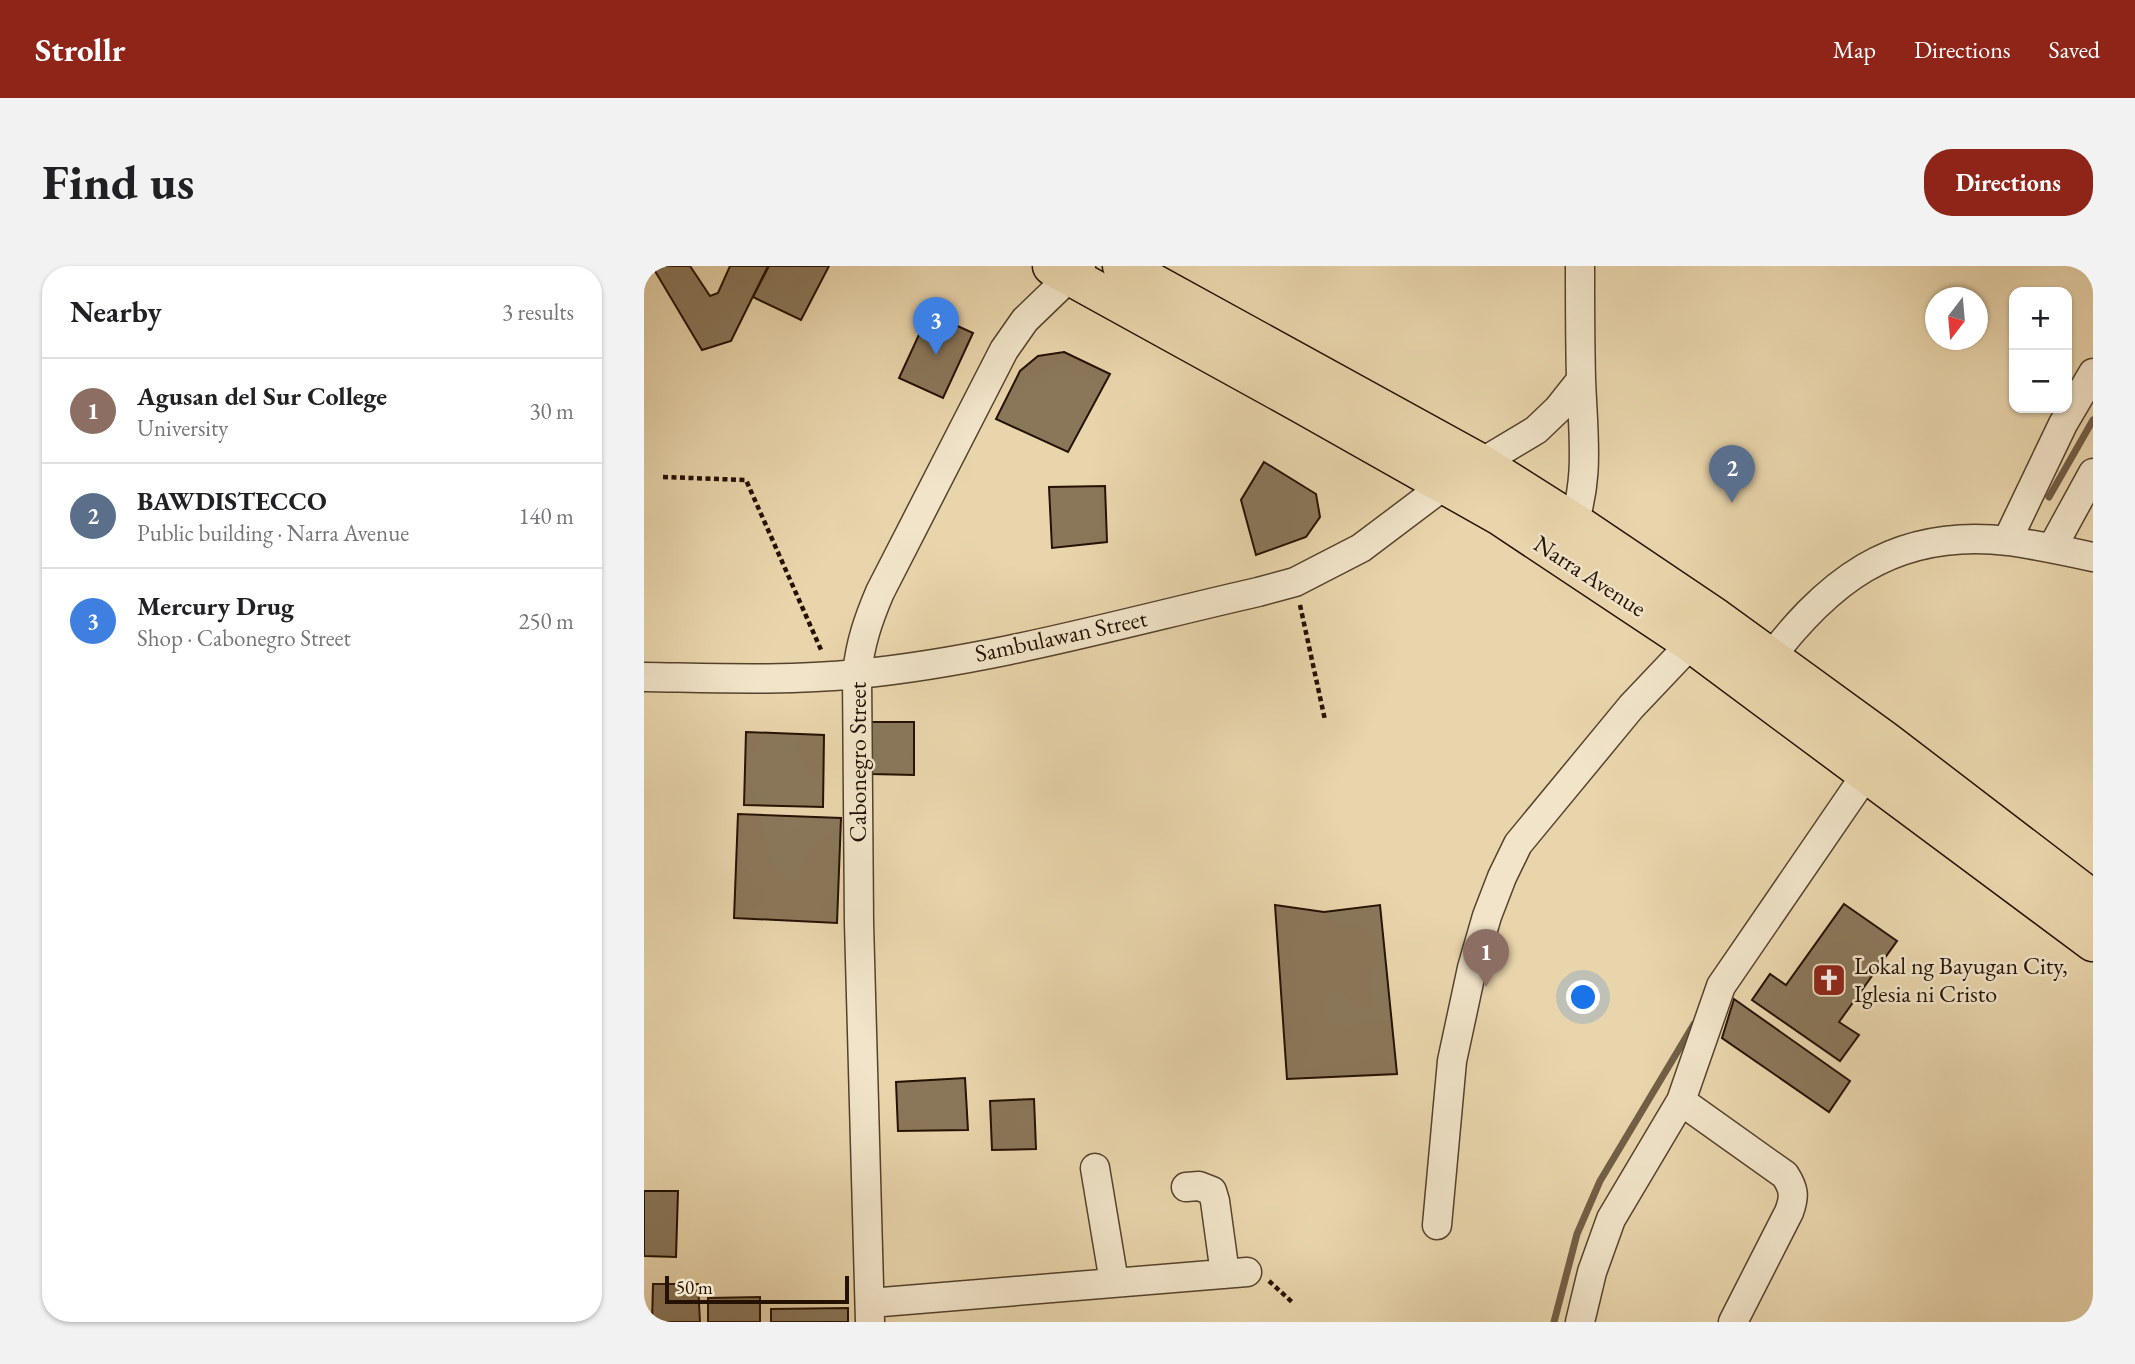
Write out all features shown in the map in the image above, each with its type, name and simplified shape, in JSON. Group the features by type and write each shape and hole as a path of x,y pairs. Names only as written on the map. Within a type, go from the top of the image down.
{"highway":[{"name":"Narra Avenue","path":"1122,266 1480,463 1568,540 1760,672 1884,740 2093,900"},
{"name":"Narra Avenue","path":"1068,269 1500,516 1568,540"},
{"name":"Narra Avenue","path":"1760,672 1867,773 2093,942"}],"street":[{"path":"1568,540 1583,492 1586,463 1581,380 1580,266"},
{"name":"Cabonegro Street","path":"870,1313 859,923 844,675 859,649 880,592 1004,350 1025,320 1068,269"},
{"path":"2007,541 2063,424 2093,373"},
{"name":"Sambulawan Street","path":"644,677 844,675 924,665 1011,648 1295,582 1361,548 1446,484 1536,430 1558,409 1581,380"},
{"path":"2052,548 2093,473"},
{"path":"1760,672 1816,604 1843,581 1880,558 1906,547 1936,541 2007,541 2093,557"},
{"path":"1437,1225 1452,1061 1472,968 1502,877 1518,844 1631,707 1703,631"},
{"path":"1580,1322 1592,1272 1611,1219 1681,1101 1721,986 1867,773"},
{"path":"1681,1101 1784,1175 1793,1187 1794,1198 1789,1212 1733,1322"},
{"path":"1095,1168 1114,1282"},
{"path":"870,1313 1114,1282 1236,1273 1212,1191 1199,1185 1186,1187"}],"path":[{"path":"663,477 746,480 844,675"},
{"path":"1295,582 1325,720"}],"building":[{"path":"652,266 690,266 710,296 718,293 730,266 768,266 731,341 702,350"},
{"path":"769,266 829,266 801,320 753,297"},
{"path":"929,313 973,333 943,398 899,378"},
{"path":"1064,352 1110,374 1068,452 996,419 1020,371 1038,356"},
{"path":"1264,462 1316,494 1320,517 1306,537 1256,555 1241,500"},
{"path":"1105,486 1107,542 1052,548 1049,487"},
{"path":"871,722 914,722 914,775 871,774"},
{"path":"746,732 824,735 823,807 744,805"},
{"path":"738,814 841,818 837,923 734,918"},
{"name":"Lokal ng Bayugan City, Iglesia ni Cristo","path":"1844,904 1897,941 1839,1022 1859,1035 1840,1061 1752,1000 1770,974 1786,985"},
{"path":"1275,905 1324,912 1380,905 1397,1074 1287,1079"},
{"path":"1734,999 1850,1081 1829,1112 1722,1038"},
{"path":"965,1078 968,1130 898,1131 896,1082"},
{"path":"1034,1099 1036,1149 992,1150 990,1101"},
{"path":"644,1191 678,1191 676,1257 644,1256"},
{"path":"653,1284 698,1284 700,1322 652,1322"},
{"path":"760,1297 760,1322 708,1322 708,1298"},
{"path":"848,1308 848,1322 771,1322 771,1309"}],"waterway":[{"path":"2049,497 2093,420"},
{"path":"1554,1322 1577,1234 1600,1181 1694,1024"}],"place":[{"name":"Mercury Drug","path":"936,355"},
{"name":"BAWDISTECCO","path":"1732,503"},
{"name":"Lokal ng Bayugan City, Iglesia ni Cristo","path":"1829,980"},
{"name":"Agusan del Sur College","path":"1486,987"}]}
